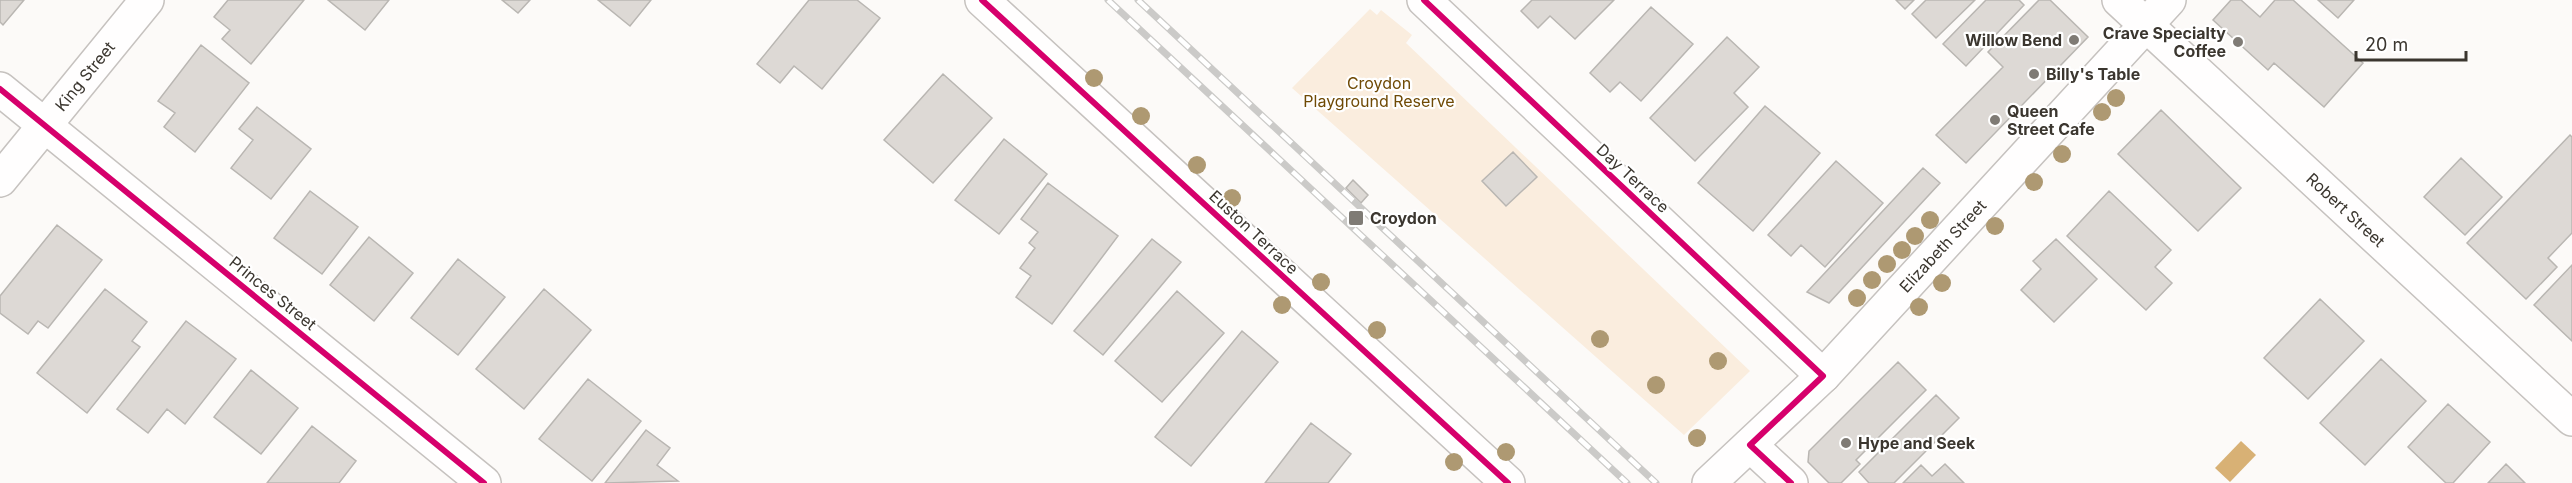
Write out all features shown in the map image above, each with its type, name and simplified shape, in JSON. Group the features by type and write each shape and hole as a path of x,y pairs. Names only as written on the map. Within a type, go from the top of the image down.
{"street":[{"name":"King Street","path":"0,180 147,0"},
{"name":"Euston Terrace","path":"982,0 1508,483"},
{"name":"Day Terrace","path":"1424,0 1823,376"},
{"name":"Robert Street","path":"2119,0 2572,419"},
{"name":"Elizabeth Street","path":"1709,483 1823,376 2169,0"},
{"name":"Princes Street","path":"0,89 45,123 484,483"},
{"path":"1750,445 1791,483"}],"green space":[{"name":"Croydon Playground Reserve","path":"1370,9 1377,15 1381,10 1412,35 1406,43 1750,371 1684,435 1292,88"}],"shaded area":[{"path":"2241,441 2256,455 2230,482 2215,468"}],"building":[{"path":"0,0 24,0 3,25 0,22"},
{"path":"228,0 304,0 251,64 222,39 230,30 214,17"},
{"path":"328,0 389,0 365,30"},
{"path":"502,0 530,0 518,13"},
{"path":"598,0 651,0 630,26"},
{"path":"809,0 857,0 880,18 822,89 794,66 780,83 757,64"},
{"path":"1532,0 1614,0 1575,39 1550,16 1538,28 1521,11"},
{"path":"1896,0 1914,0 1905,9"},
{"path":"1926,0 1975,0 1936,38 1912,14"},
{"path":"1986,0 2019,0 2024,5 1966,66 1943,44"},
{"path":"2039,0 2050,0 2088,37 1966,163 1936,135 2003,67 1988,52"},
{"path":"2231,0 2241,0 2260,17 2275,0 2293,0 2363,63 2324,107 2274,63 2268,70 2213,20"},
{"path":"2318,0 2354,0 2338,18"},
{"path":"1651,7 1693,44 1641,101 1620,82 1610,92 1590,73"},
{"path":"1727,37 1759,67 1734,93 1748,107 1695,161 1650,118"},
{"path":"201,45 249,83 195,152 164,127 175,113 158,101"},
{"path":"943,74 992,118 933,183 884,140"},
{"path":"1765,106 1820,153 1753,231 1698,183"},
{"path":"257,107 311,149 271,199 231,168 253,140 239,129"},
{"path":"2161,110 2241,188 2198,231 2118,154"},
{"path":"2570,135 2572,137 2572,233 2548,258 2557,267 2526,299 2467,243"},
{"path":"1004,139 1047,174 999,234 955,200"},
{"path":"1513,152 1537,177 1506,206 1482,181"},
{"path":"2461,158 2502,197 2465,235 2424,197"},
{"path":"1836,161 1883,203 1825,267 1801,245 1791,256 1768,235"},
{"path":"1923,168 1940,183 1829,303 1807,292"},
{"path":"1353,180 1368,195 1361,203 1346,188"},
{"path":"1048,183 1118,236 1052,324 1016,297 1031,276 1020,268 1035,248 1029,243 1038,232 1021,219"},
{"path":"310,191 358,227 322,274 274,238"},
{"path":"2109,191 2171,250 2155,267 2172,283 2146,310 2067,236"},
{"path":"57,225 102,260 48,328 38,321 28,334 0,313 0,296"},
{"path":"369,237 413,273 374,321 330,285"},
{"path":"1152,239 1181,262 1103,355 1074,331"},
{"path":"2056,239 2097,279 2054,322 2021,290 2041,269 2033,261"},
{"path":"458,259 505,297 458,355 411,318"},
{"path":"2572,265 2572,341 2534,305"},
{"path":"105,289 147,322 132,341 140,347 87,413 37,373"},
{"path":"544,289 591,330 524,409 476,369"},
{"path":"1177,291 1224,333 1162,402 1115,361"},
{"path":"2320,299 2364,341 2308,399 2264,358"},
{"path":"186,321 236,359 185,424 167,409 148,433 117,409"},
{"path":"1242,331 1278,362 1191,466 1155,437"},
{"path":"2381,359 2426,401 2365,465 2320,423"},
{"path":"1898,362 1926,390 1856,460 1860,464 1841,483 1829,483 1808,462 1809,451"},
{"path":"251,370 298,408 261,454 214,417"},
{"path":"588,379 641,421 592,481 539,439"},
{"path":"1936,395 1959,418 1894,483 1869,483 1859,472"},
{"path":"2448,404 2490,442 2453,483 2446,483 2408,447"},
{"path":"1311,423 1351,454 1328,483 1265,483"},
{"path":"312,426 356,461 339,483 267,483"},
{"path":"646,430 670,448 657,465 678,481 605,483"},
{"path":"1945,464 1964,483 1903,483 1921,465 1932,476"},
{"path":"2506,464 2525,483 2488,483"}],"railway":[{"path":"1108,0 1627,483"},
{"path":"1138,0 1656,483"}],"cycle path":[{"path":"982,0 1508,483"},
{"path":"1424,0 1823,376 1750,445 1791,483"},
{"path":"0,89 484,483"}],"place":[{"name":"Willow Bend","path":"2074,40"},
{"name":"Crave Specialty Coffee","path":"2238,42"},
{"name":"Billy's Table","path":"2034,74"},
{"name":"Queen Street Cafe","path":"1995,120"},
{"name":"Croydon","path":"1356,218"},
{"name":"Hype and Seek","path":"1846,443"}]}
